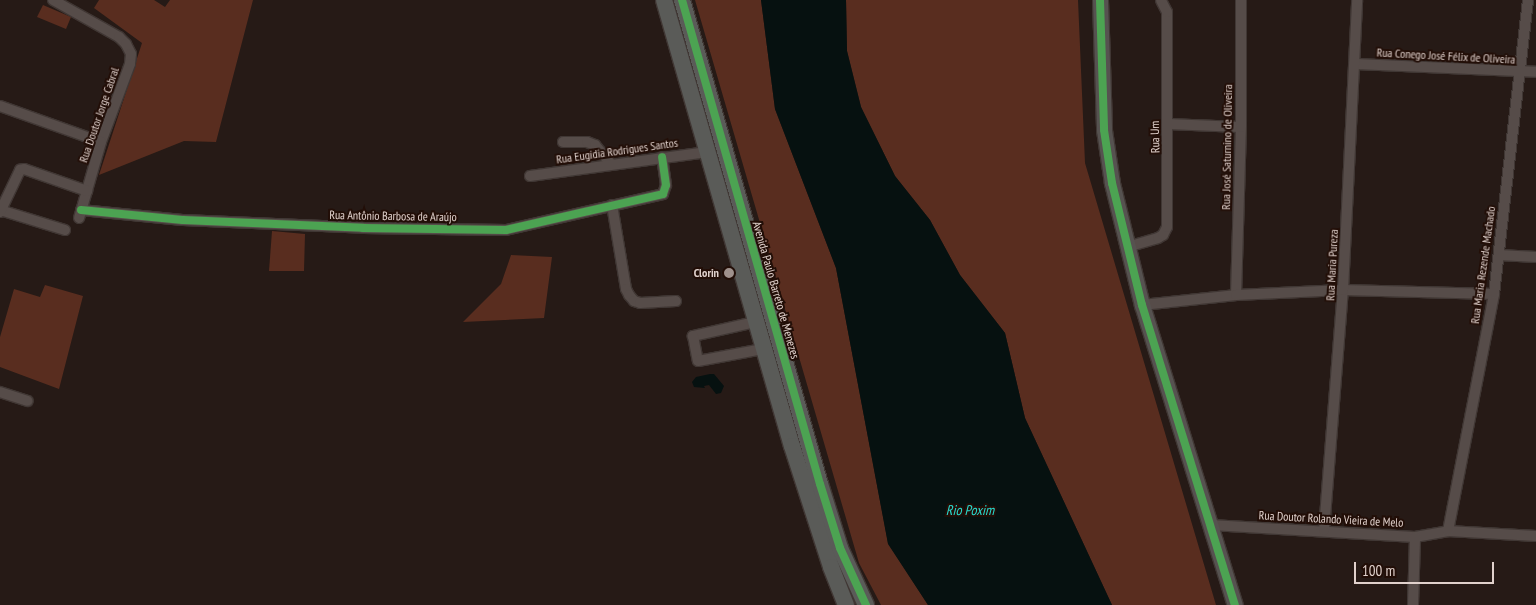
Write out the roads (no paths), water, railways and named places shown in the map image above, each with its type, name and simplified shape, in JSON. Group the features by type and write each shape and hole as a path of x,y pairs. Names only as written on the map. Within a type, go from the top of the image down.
{"main road":[{"path":"664,0 763,349 820,533 846,605"},
{"name":"Avenida Paulo Barreto de Menezes","path":"682,0 820,484 840,548 854,584 866,605"}],"street":[{"name":"Rua Doutor Jorge Cabral","path":"53,0 119,37 126,44 131,54 130,64 101,142 80,214"},
{"path":"1100,0 1104,130 1112,183 1142,305 1212,525 1235,605"},
{"name":"Rua Um","path":"1127,247 1158,238 1164,234 1167,227 1167,12 1161,0"},
{"name":"Rua José Saturnino de Oliveira","path":"1236,295 1241,127 1241,0"},
{"name":"Rua Maria Pureza","path":"1324,530 1343,290 1357,0"},
{"name":"Rua Maria Rezende Machado","path":"1448,531 1494,294 1528,0"},
{"name":"Rua Conego José Félix de Oliveira","path":"1355,64 1536,72"},
{"path":"0,106 101,142"},
{"path":"1167,124 1241,127"},
{"path":"563,142 587,142 594,145 611,164"},
{"name":"Rua Eugídia Rodrigues Santos","path":"530,176 707,152"},
{"name":"Rua Antônio Barbosa de Araújo","path":"80,214 363,228 506,230 663,194 666,185 662,157"},
{"path":"65,230 0,210 20,170 24,169 87,191"},
{"path":"612,205 626,288 629,295 634,301 640,303 676,301"},
{"path":"1499,255 1536,257"},
{"path":"1142,305 1236,295 1343,290 1494,294"},
{"path":"755,322 693,336 698,361 763,349"},
{"path":"0,392 28,401"},
{"name":"Rua Doutor Rolando Vieira de Melo","path":"1212,525 1324,530 1415,537 1448,531 1536,536"},
{"path":"1414,605 1415,537"}],"water":[{"name":"Rio Poxim","path":"761,0 846,0 847,51 861,107 895,176 930,220 960,275 1005,333 1025,418 1112,605 928,605 888,544 836,268 775,109"},
{"path":"714,374 724,386 721,393 716,394 709,385 704,386 705,388 694,387 692,382 696,377"}],"place":[{"name":"Clorin","path":"729,273"}]}
